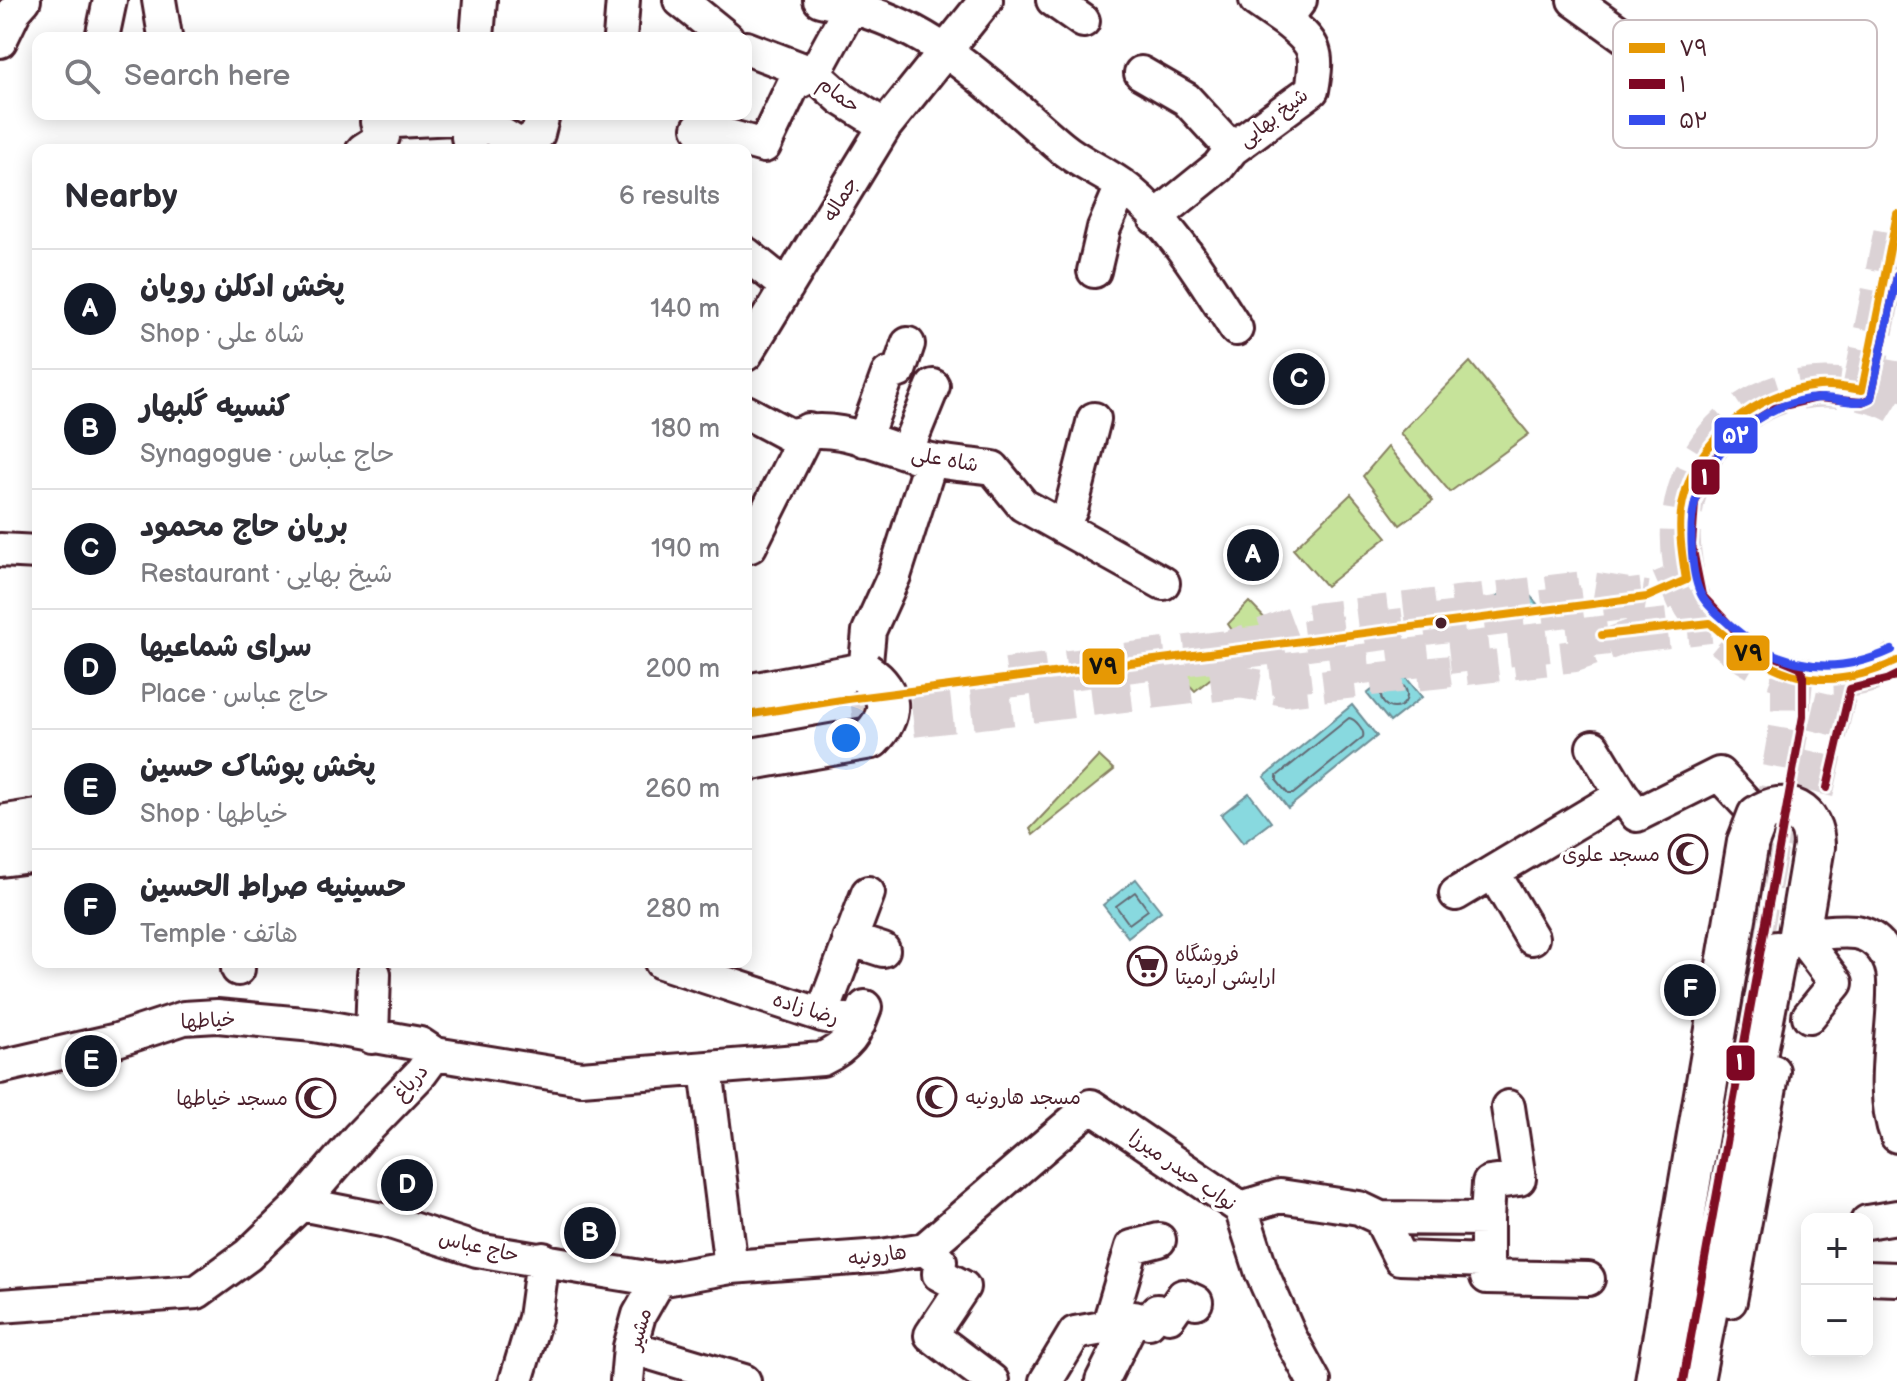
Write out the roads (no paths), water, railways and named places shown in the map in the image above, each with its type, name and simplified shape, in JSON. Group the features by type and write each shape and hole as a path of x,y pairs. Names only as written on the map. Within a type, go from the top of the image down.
{"main road":[{"path":"752,696 859,708"},
{"path":"752,715 859,708"},
{"path":"752,739 859,708"},
{"path":"752,757 859,708"},
{"path":"1656,1381 1753,829 1778,807 1790,808 1801,813 1809,822 1814,833 1814,846 1775,944 1671,1381"},
{"path":"0,826 32,821"},
{"path":"0,856 32,852"},
{"path":"1693,1381 1775,944"}],"street":[{"path":"0,41 15,10 24,0"},
{"path":"103,32 110,0"},
{"path":"159,0 164,32"},
{"path":"477,32 480,0"},
{"path":"620,32 623,0"},
{"path":"680,0 720,32"},
{"name":"جماله","path":"752,344 885,126 986,0"},
{"path":"1053,0 1083,21"},
{"name":"شیخ بهایی","path":"1155,218 1218,167 1232,149 1312,90 1317,58 1292,10 1256,0"},
{"path":"1574,0 1613,28"},
{"path":"699,128 764,146 793,85 814,74 835,4 874,14 922,36 962,62 1065,151 1122,186 1155,218 1201,274 1236,329"},
{"name":"حمام","path":"752,50 814,74 842,99 885,126"},
{"path":"1141,73 1186,99 1232,149"},
{"path":"371,129 437,120"},
{"path":"470,144 472,120"},
{"path":"481,120 518,144"},
{"path":"524,144 538,134 542,120"},
{"path":"1094,271 1104,228 1122,186"},
{"path":"752,259 787,287"},
{"path":"864,440 888,374 899,371 908,344"},
{"path":"859,708 869,631 894,576 933,386"},
{"name":"شاه علی","path":"752,415 791,436 808,430 839,433 919,456 993,468 1023,505 1163,583"},
{"path":"1062,527 1071,509 1094,419"},
{"path":"752,542 808,430"},
{"path":"0,550 32,552"},
{"path":"1593,747 1637,815 1719,774 1753,829"},
{"path":"1456,894 1622,795"},
{"path":"1493,872 1532,938"},
{"path":"822,1015 868,893"},
{"path":"1775,944 1857,932 1879,943 1887,955 1894,979 1889,1087 1897,1136"},
{"path":"849,939 883,950"},
{"path":"1775,944 1836,983 1809,1016"},
{"path":"1730,1301 1775,944"},
{"name":"رضا زاده","path":"696,968 726,973 822,1015 856,1037"},
{"path":"372,1037 374,974"},
{"name":"خیاطها","path":"0,1067 117,1040 184,1018 217,1016 314,1025 420,1044 435,1054"},
{"name":"درباغ","path":"0,1306 197,1292 248,1255 301,1204 435,1054 581,1078 822,1059 856,1037"},
{"path":"706,1069 731,1267"},
{"name":"هارونیه","path":"659,1280 731,1267 881,1256 925,1249 1091,1106"},
{"name":"نواب حیدر میرزا","path":"1091,1106 1241,1208 1262,1273 1290,1337 1314,1381"},
{"path":"1508,1107 1519,1179 1489,1183 1487,1277 1588,1279"},
{"path":"1241,1208 1280,1196 1359,1208 1380,1218 1487,1219"},
{"name":"حاج عباس","path":"301,1204 387,1221 477,1250 659,1280"},
{"path":"1873,1221 1897,1217"},
{"path":"1380,1218 1400,1258 1487,1261"},
{"path":"1102,1381 1117,1330 1132,1247 1159,1240"},
{"path":"925,1249 940,1261 939,1274 963,1287 931,1335 992,1381"},
{"path":"516,1381 535,1318 543,1259"},
{"path":"1873,1278 1897,1279"},
{"name":"مشیر","path":"627,1381 630,1347 639,1315 659,1280"},
{"path":"1046,1381 1075,1333 1117,1330 1134,1318 1149,1322 1157,1311 1169,1316 1183,1296 1196,1302"},
{"path":"630,1347 744,1381"}],"water":[{"path":"1516,580 1539,606 1508,632 1485,606"},
{"path":"1399,669 1422,697 1390,722 1367,694"},
{"path":"1352,705 1377,736 1288,808 1264,777"},
{"path":"1249,793 1271,822 1243,843 1221,815"},
{"path":"1136,879 1161,911 1128,937 1103,905"}],"tunnel":[{"path":"1862,390 1897,214"},
{"path":"1890,399 1897,361"},
{"path":"1897,404 1876,395 1839,388 1803,389 1770,398 1741,415 1717,437 1699,464 1686,494 1681,528 1683,564 1691,600 1705,620 1752,658 1789,674 1820,679 1867,674 1897,661"},
{"path":"1007,678 1647,597 1686,580"},
{"path":"1218,651 1298,621 1584,587 1647,597"},
{"path":"853,724 1710,623"},
{"path":"1228,680 1285,690 1442,672 1575,656 1647,630"},
{"path":"1751,946 1791,716 1791,675"},
{"path":"1800,851 1840,679"}],"place":[{"name":"بریان حاج محمود","path":"1299,379"},
{"name":"پخش ادکلن رویان","path":"1253,555"},
{"name":"مسجد علوی","path":"1688,854"},
{"name":"فروشگاه ارایشی ارمیتا","path":"1147,966"},
{"name":"حسینیه صراط الحسین","path":"1690,990"},
{"name":"پخش پوشاک حسین","path":"91,1061"},
{"name":"مسجد هارونیه","path":"937,1097"},
{"name":"مسجد خیاطها","path":"316,1098"},
{"name":"سرای شماعیها","path":"407,1185"},
{"name":"کنسیه گلبهار","path":"590,1233"}]}
